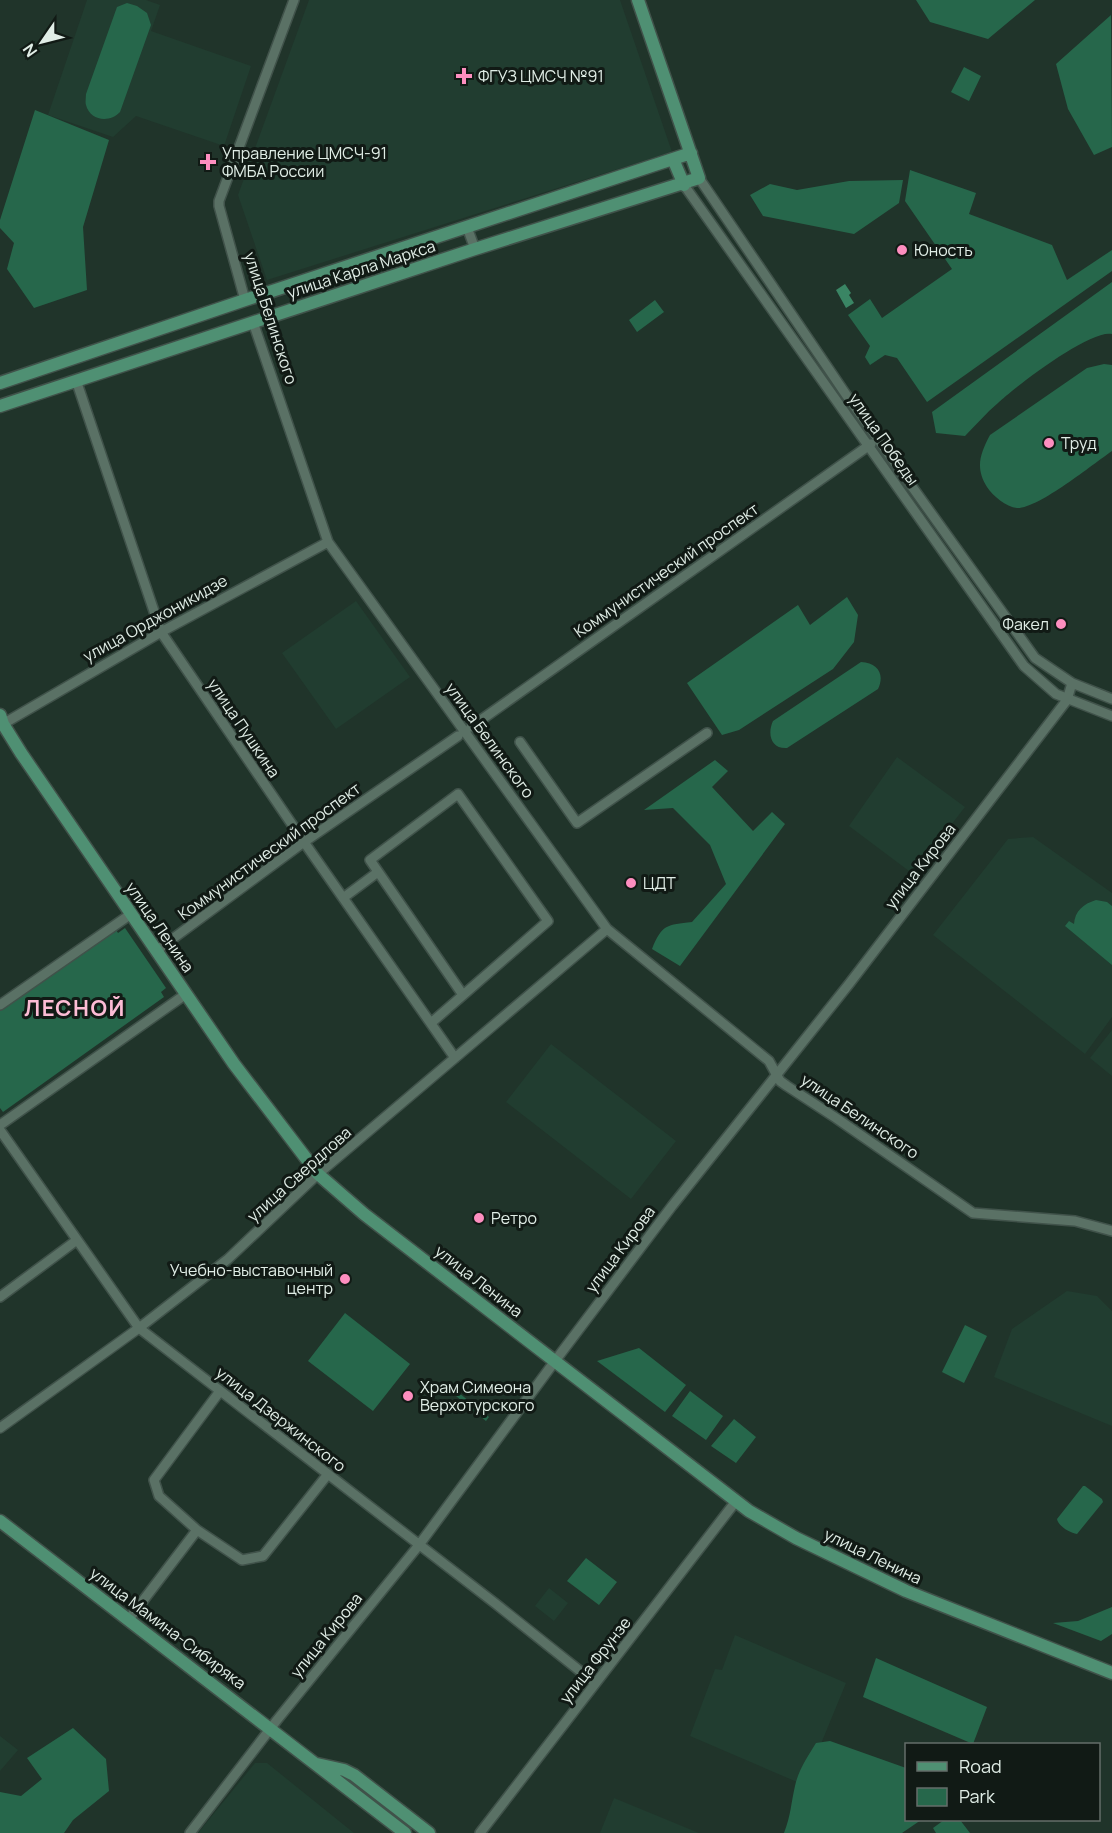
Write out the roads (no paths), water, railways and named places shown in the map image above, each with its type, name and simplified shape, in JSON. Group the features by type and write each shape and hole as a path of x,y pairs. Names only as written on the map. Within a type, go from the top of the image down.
{"main road":[{"name":"улица Победы","path":"638,0 699,178"},
{"path":"673,159 691,153"},
{"name":"улица Карла Маркса","path":"0,383 673,159"},
{"name":"улица Победы","path":"673,159 684,184"},
{"name":"улица Карла Маркса","path":"0,406 475,249 699,178"},
{"name":"улица Белинского","path":"245,300 253,322"},
{"name":"улица Ленина","path":"1,724 77,840 156,951 184,996 233,1065 317,1175 553,1363 735,1503 796,1538 906,1591 1075,1661 1112,1673"},
{"path":"129,916 184,996"},
{"name":"улица Мамина-Сибиряка","path":"0,1521 405,1833"},
{"path":"1075,1661 1112,1679"},
{"name":"улица Мамина-Сибиряка","path":"313,1764 344,1770 354,1775 429,1833"}],"street":[{"name":"улица Белинского","path":"245,300 219,201 294,0"},
{"name":"улица Победы","path":"699,178 878,439 1035,658 1072,683 1112,699"},
{"name":"улица Победы","path":"684,184 1024,666 1056,694 1112,716"},
{"path":"467,227 475,249"},
{"name":"улица Белинского","path":"253,322 328,542 607,929 769,1060 780,1081 973,1213 1075,1221 1112,1231"},
{"name":"улица Пушкина","path":"76,380 161,632 455,1058"},
{"name":"Коммунистический проспект","path":"471,727 878,439"},
{"name":"улица Орджоникидзе","path":"1,724 161,632 328,542"},
{"name":"улица Кирова","path":"189,1833 419,1545 672,1206 849,984 1067,700 1072,683"},
{"path":"520,742 577,823 707,733"},
{"name":"Коммунистический проспект","path":"156,951 304,842 458,736"},
{"path":"431,1023 548,921 458,794 370,860 463,995"},
{"path":"343,898 378,872"},
{"path":"0,1005 129,916"},
{"name":"улица Свердлова","path":"0,1428 139,1328 228,1259 317,1175 607,929"},
{"path":"0,1125 184,996"},
{"name":"улица Дзержинского","path":"0,1130 139,1328 595,1683"},
{"path":"0,1297 77,1240"},
{"path":"220,1390 154,1480 159,1496 197,1530 242,1560 263,1556 328,1474"},
{"name":"улица Фрунзе","path":"480,1833 735,1503"},
{"path":"129,1619 197,1530"}],"place":[{"name":"ФГУЗ ЦМСЧ №91","path":"464,76"},
{"name":"Управление ЦМСЧ-91 ФМБА России","path":"208,162"},
{"name":"Юность","path":"902,250"},
{"name":"Труд","path":"1049,443"},
{"name":"Факел","path":"1061,624"},
{"name":"ЦДТ","path":"631,883"},
{"name":"Ретро","path":"479,1218"},
{"name":"Учебно-выставочный центр","path":"345,1279"},
{"name":"Храм Симеона Верхотурского","path":"408,1396"}],"district":[{"name":"ЛЕСНОЙ","path":"75,1008"}]}
